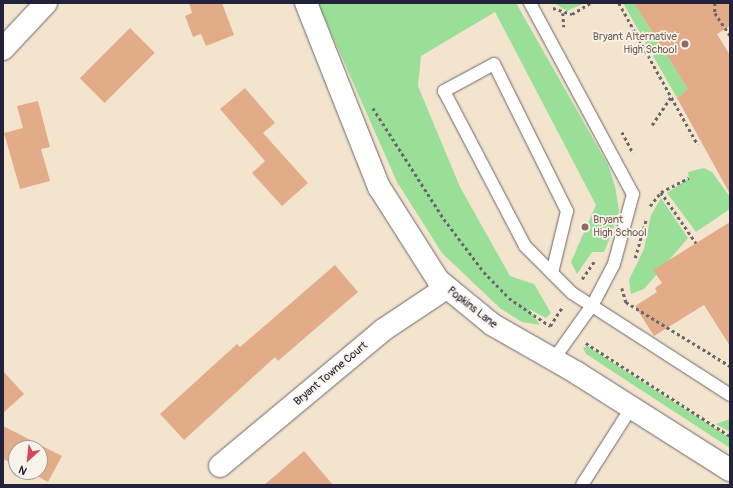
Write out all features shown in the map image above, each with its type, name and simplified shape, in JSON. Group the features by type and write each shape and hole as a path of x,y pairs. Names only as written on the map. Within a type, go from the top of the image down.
{"street":[{"path":"3,49 46,3"},
{"name":"Popkins Lane","path":"306,3 379,187 399,224 446,288 492,325 553,360 730,470"},
{"name":"Bryant Towne Court","path":"220,466 383,330 446,288"}],"lane":[{"path":"530,3 633,194 614,264 593,304 553,360"},
{"path":"552,273 567,211 494,64 444,91 525,246 552,273 572,293 593,304 730,395"},
{"path":"582,485 631,408"}],"path":[{"path":"551,7 572,14 590,3"},
{"path":"619,3 698,145"},
{"path":"715,3 715,13 730,36"},
{"path":"652,125 671,97"},
{"path":"370,103 468,252 509,298 550,326 596,258"},
{"path":"649,210 662,192 689,178"},
{"path":"662,192 696,243"},
{"path":"631,266 643,239 647,215"},
{"path":"623,284 626,302 730,366"},
{"path":"586,343 730,436"}],"green space":[{"path":"318,3 516,3 608,165 615,186 619,211 604,252 592,252 577,274 571,262 596,205 495,12 421,56 418,86 460,187 510,276 534,284 551,313 546,318 529,309 540,325 522,322 501,309 442,253 397,182"},
{"path":"554,3 585,3 567,11"},
{"path":"623,3 634,3 688,89 677,98"},
{"path":"704,168 712,172 730,197 730,209 696,232 667,193 689,178 688,172"},
{"path":"661,198 688,238 644,289 631,294 629,280 644,249 651,215"},
{"path":"587,346 730,438 730,448 586,354 583,348"},
{"path":"730,419 730,432 716,424"}],"building":[{"path":"189,3 222,3 234,35 206,46 201,34 193,37 185,16 192,13"},
{"path":"634,3 730,3 730,26 717,34 730,55 730,194 677,98 688,89"},
{"path":"130,28 155,53 105,103 80,78"},
{"path":"245,88 275,123 263,133 308,183 282,206 252,173 265,161 220,109"},
{"path":"38,101 50,147 41,149 50,181 20,189 4,133 23,128 17,106"},
{"path":"730,222 730,346 704,305 654,336 635,306 657,292 655,288 662,283 653,270"},
{"path":"335,265 358,292 278,361 275,357 184,440 160,414 237,344 240,347"},
{"path":"3,371 24,394 3,413"},
{"path":"3,426 31,440 8,440 8,461 3,459"},
{"path":"48,449 62,456 48,482 44,480 48,480"},
{"path":"304,451 333,485 264,485"}],"place":[{"name":"Bryant Alternative High School","path":"685,44"},
{"name":"Bryant High School","path":"585,227"}]}
